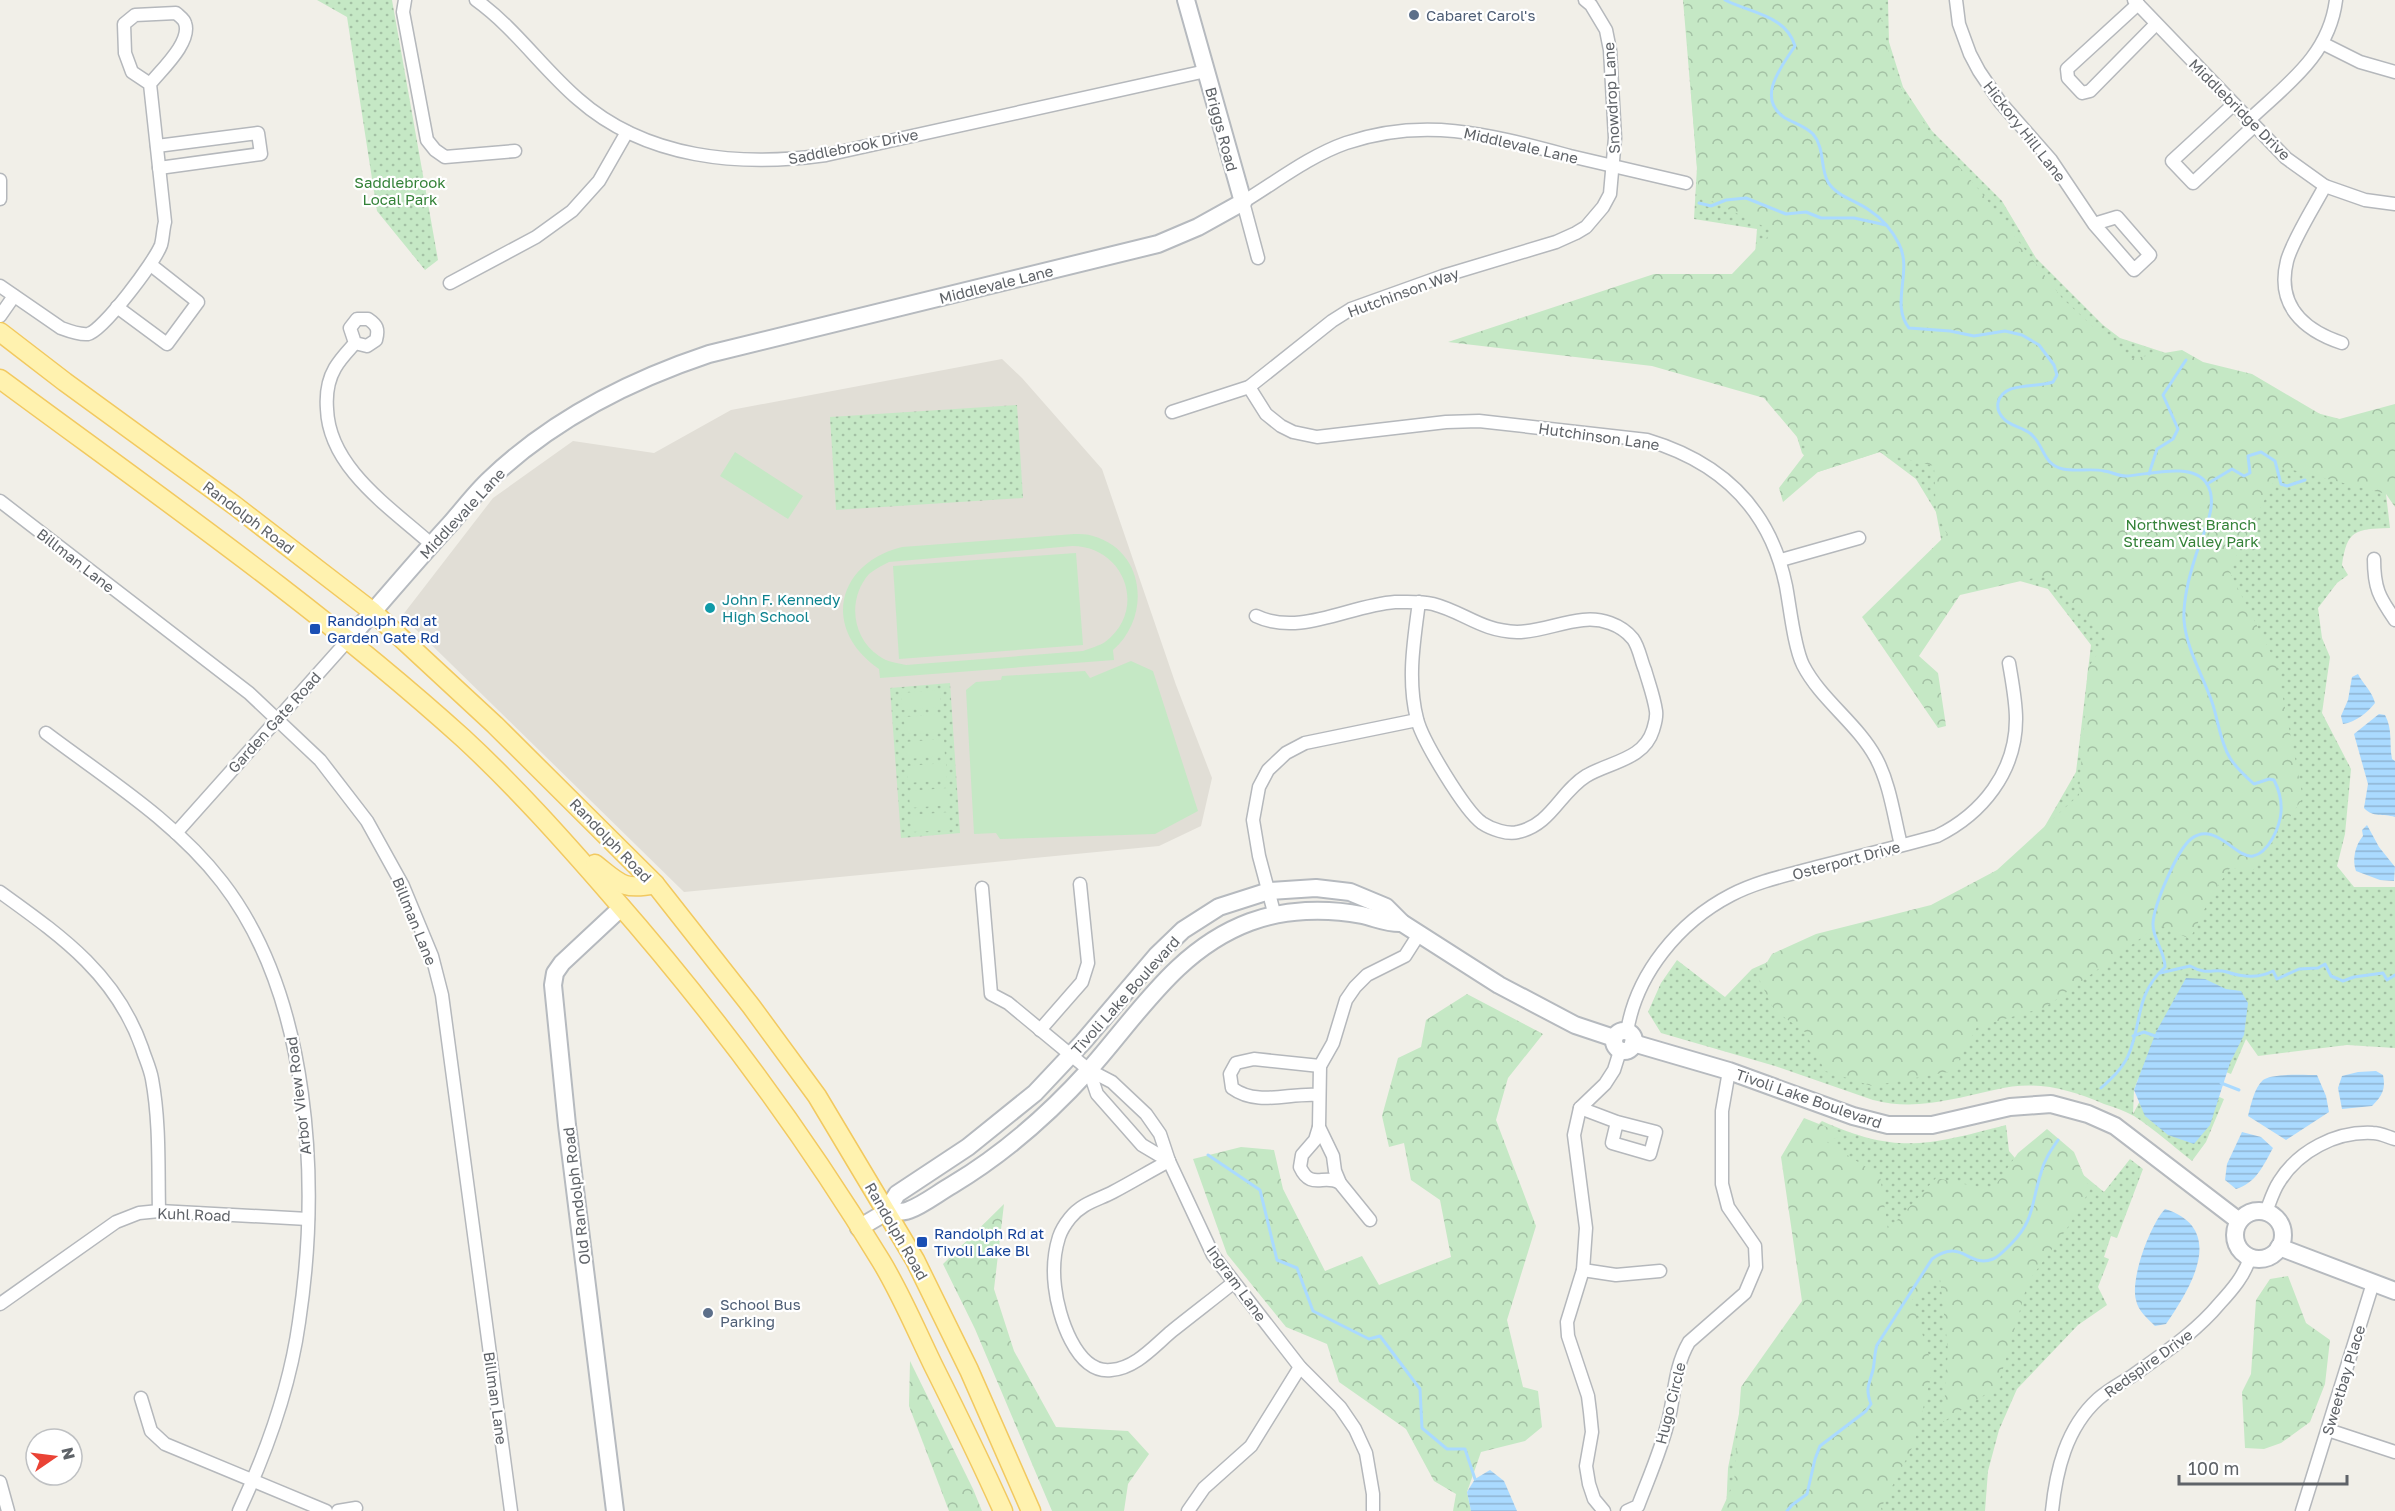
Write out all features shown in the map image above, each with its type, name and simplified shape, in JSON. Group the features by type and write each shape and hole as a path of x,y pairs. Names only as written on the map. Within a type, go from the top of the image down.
{"main road":[{"name":"Randolph Road","path":"0,332 234,505 373,612 495,725 655,884 751,1006 817,1095 915,1260 950,1329 1031,1511"},
{"name":"Randolph Road","path":"0,379 349,639 463,738 511,784 622,907 673,966 739,1051 813,1154 900,1297 1003,1511"},
{"path":"556,833 623,885 636,888 655,884"},
{"path":"622,907 640,897 653,901 711,958"}],"street":[{"path":"405,0 404,12 427,140 445,157 515,151"},
{"name":"Saddlebrook Drive","path":"476,0 518,35 577,98 598,115 627,132 669,148 716,158 750,161 794,159 826,154 1206,71"},
{"name":"Briggs Road","path":"1186,0 1258,258"},
{"name":"Snowdrop Lane","path":"1585,0 1591,5 1606,30 1610,50 1616,138 1614,167"},
{"name":"Hickory Hill Lane","path":"1956,0 1959,24 1970,54 2000,102 2051,160 2094,224 2134,270 2150,255 2117,218 2094,224"},
{"path":"2234,104 2172,161 2193,183 2308,65 2324,44 2336,0"},
{"path":"2136,2 2067,69 2068,78 2082,93 2090,91 2156,24"},
{"name":"Middlebridge Drive","path":"2136,2 2286,158 2325,186 2365,200 2395,204"},
{"path":"0,316 5,292 60,328 89,334 102,326 151,265 161,244 165,222 150,84 183,43 186,34 185,21 176,13 135,15 124,24 125,53 132,72 150,84"},
{"path":"2324,44 2360,62 2395,72"},
{"name":"Middlevale Lane","path":"373,612 489,479 539,437 568,417 658,371 709,354 1158,244 1198,227 1314,158 1344,144 1375,135 1417,129 1462,130 1686,183"},
{"path":"450,283 536,237 573,211 599,181 627,132"},
{"path":"156,146 258,133 261,154 159,168"},
{"name":"Hutchinson Way","path":"1172,412 1249,387 1332,321 1351,309 1443,276 1556,242 1576,233 1603,207 1610,194 1614,167"},
{"path":"0,180 0,199"},
{"path":"2325,186 2288,258 2284,281 2288,301 2301,321 2322,336 2342,343"},
{"path":"117,306 167,344 198,302 151,265"},
{"path":"355,343 334,370 326,396 327,419 333,442 352,473 431,544"},
{"name":"Hutchinson Lane","path":"1249,387 1266,414 1281,426 1293,432 1317,437 1446,422 1479,421 1647,440 1674,448 1712,468 1733,484 1768,532 1781,560 1801,660 1809,677 1855,727 1876,758 1884,778 1901,846"},
{"name":"Billman Lane","path":"0,501 249,693 320,760 367,821 403,886 432,956 442,995 511,1511"},
{"path":"1781,560 1858,538"},
{"path":"2373,560 2374,582 2378,597 2395,620"},
{"path":"1256,616 1270,622 1297,623 1391,603 1419,602 1435,604 1474,623 1498,631 1521,632 1584,620 1606,621 1620,628 1635,640 1655,701 1657,717 1650,739 1629,758 1580,780 1536,826 1516,833 1492,829 1480,822 1431,754 1417,720 1411,665 1419,602"},
{"name":"Garden Gate Road","path":"176,832 373,612"},
{"name":"Osterport Drive","path":"1624,1041 1642,983 1657,958 1684,928 1711,907 1730,895 1760,882 1937,836 1957,826 1984,803 2000,780 2013,743 2016,719 2009,663"},
{"path":"1275,916 1259,856 1253,820 1259,787 1268,770 1286,753 1305,743 1417,720"},
{"name":"Arbor View Road","path":"46,733 176,832 222,882 253,929 271,966 294,1043 305,1137 308,1219 299,1322 276,1421 239,1511"},
{"path":"1040,1030 1082,982 1088,963 1080,884"},
{"name":"Ingram Lane","path":"982,888 991,994 1008,1003 1089,1070 1112,1082 1146,1114 1160,1134 1169,1161 1213,1255 1300,1367 1340,1407 1355,1429 1366,1453 1373,1494 1373,1511"},
{"name":"Tivoli Lake Boulevard","path":"859,1228 886,1212 897,1194 995,1126 1035,1093 1071,1055 1157,955 1183,930 1219,906 1269,891 1317,888 1350,892 1386,907 1402,923 1499,985 1575,1025 1729,1071 1853,1116 1888,1125 1932,1125 2020,1106 2051,1104 2088,1114 2115,1126 2239,1221"},
{"path":"0,892 59,935 91,964 107,983 134,1026 152,1076 156,1107 159,1211"},
{"name":"Old Randolph Road","path":"615,1511 569,1137 553,986 555,973 562,963 622,907"},
{"name":"Tivoli Lake Boulevard","path":"886,1212 908,1211 971,1173 1051,1110 1089,1070 1172,973 1193,953 1221,934 1252,921 1292,912 1328,910 1364,915 1391,924 1402,923"},
{"path":"1340,1183 1334,1179 1316,1181 1309,1179 1300,1167 1302,1155 1315,1140 1319,1127 1320,1066 1334,1043 1346,1000 1355,987 1367,975 1405,956 1419,934"},
{"path":"1605,1511 1594,1499 1589,1484 1586,1466 1592,1432 1589,1404 1568,1336 1567,1322 1584,1269 1586,1228 1574,1135 1580,1108 1605,1084 1614,1070 1624,1041"},
{"path":"1319,1095 1264,1098 1241,1095 1232,1088 1230,1074 1236,1063 1254,1059 1320,1066"},
{"name":"Ingram Lane","path":"1089,1070 1097,1094 1142,1145 1169,1161"},
{"name":"Hugo Circle","path":"1627,1511 1638,1506 1652,1470 1669,1418 1677,1367 1682,1352 1689,1342 1745,1293 1756,1267 1755,1246 1728,1207 1722,1184 1722,1111 1729,1071"},
{"path":"1580,1108 1617,1122"},
{"path":"1319,1127 1333,1156 1335,1171 1340,1183 1370,1220"},
{"path":"2266,1212 2278,1182 2294,1163 2319,1145 2343,1135 2375,1133 2395,1139"},
{"path":"1169,1161 1111,1193 1092,1200 1072,1215 1059,1235 1054,1286 1060,1314 1071,1339 1083,1359 1094,1369 1111,1370 1127,1366 1154,1348 1168,1334 1233,1283"},
{"name":"Kuhl Road","path":"0,1304 116,1222 139,1213 159,1211 308,1219"},
{"path":"2251,1212 2266,1212 2272,1215 2281,1226 2283,1233 2279,1247 2270,1257 2263,1259 2250,1257 2238,1248 2234,1234 2239,1221 2251,1212"},
{"path":"2279,1247 2395,1290"},
{"name":"Redspire Drive","path":"2052,1511 2055,1481 2064,1451 2077,1426 2098,1399 2187,1337 2202,1323 2232,1290 2250,1257"},
{"path":"1584,1269 1616,1275 1660,1271"},
{"name":"Sweetbay Place","path":"2302,1511 2373,1282"},
{"path":"1188,1511 1203,1488 1251,1446 1300,1367"},
{"path":"141,1398 151,1431 165,1444 326,1511"},
{"path":"2328,1430 2395,1452"},
{"path":"0,1482 8,1511"},
{"path":"338,1511 356,1508"}],"shaded area":[{"name":"John F. Kennedy High School","path":"1002,359 1022,378 1102,469 1176,685 1212,778 1201,826 1159,846 684,892 402,616 493,498 573,441 654,453 731,410"}],"green space":[{"name":"Saddlebrook Local Park","path":"317,0 392,0 438,260 425,270 377,211 347,17"},
{"name":"Northwest Branch Stream Valley Park","path":"1683,0 1888,0 1889,42 1903,87 1932,131 2002,201 2036,258 2103,325 2120,338 2172,355 2205,384 2359,424 2386,494 2390,528 2368,529 2350,538 2342,565 2348,575 2337,583 2318,608 2322,638 2330,657 2322,713 2351,769 2345,834 2337,866 2354,887 2395,887 2395,1048 2347,1045 2258,1056 2246,1039 2231,1074 2213,1067 2203,1090 2224,1099 2206,1142 2192,1161 2134,1116 2063,1090 2037,1086 2009,1087 1919,1104 1889,1103 1873,1100 1775,1066 1661,1033 1648,1012 1661,983 1677,960 1725,997 1752,969 1819,939 1930,910 2023,864 2076,772 2091,645 2048,589 1945,560 1936,512 1916,479 1880,452 1818,472 1802,453 1752,292 1757,229 1694,219 1697,167","holes":["2138,1079 2149,1084 2133,1114 2134,1090"]},
{"name":"Northwest Branch Stream Valley Park","path":"1684,0 1877,0 1895,80 1931,134 1980,191 2062,298 2128,359 2182,350 2203,362 2252,374 2332,421 2395,404 2395,507 2386,494 2281,467 2229,571 2276,663 2303,798 2253,870 2230,868 2211,896 2190,939 2159,925 2046,1007 1977,1027 1953,1071 1872,1086 1825,1071 1805,1032 1774,1010 1758,977 1772,954 1816,934 1931,905 1997,870 2079,795 2088,668 2108,637 2043,576 1960,595 1919,656 1938,673 1946,726 1938,728 1862,617 1947,534 1936,512 1934,466 1879,452 1818,472 1783,502 1779,488 1808,450 1764,398 1652,366 1448,342 1654,274 1732,274 1773,231 1699,195"},
{"path":"1017,405 1023,498 836,510 830,417"},
{"path":"735,452 803,496 788,519 720,476"},
{"path":"1074,534 1093,536 1111,544 1124,556 1133,570 1137,586 1137,603 1133,620 1125,636 1113,650 1114,660 880,678 879,669 861,653 849,636 844,618 844,600 850,583 862,568 879,556 902,547","holes":["1072,546 1090,549 1106,556 1117,568 1124,582 1127,598 1125,614 1118,629 1105,642 1083,651 906,665 879,656 870,648 858,629 855,606 862,584 869,574 889,562"]},
{"path":"1076,553 1083,645 899,659 893,566"},
{"path":"1131,661 1153,671 1198,811 1155,834 1000,839 996,833 974,834 966,690 976,682 1001,680 1002,676 1085,671 1090,678"},
{"path":"950,683 960,833 901,838 890,688"},
{"path":"940,690 941,707 902,710 901,693"},
{"path":"942,714 943,732 905,734 904,717"},
{"path":"944,739 945,756 907,759 905,742"},
{"path":"946,763 947,780 908,783 907,766"},
{"path":"947,788 949,805 910,808 909,791"},
{"path":"949,812 950,830 912,832 910,815"},
{"path":"1467,994 1543,1034 1508,1078 1496,1120 1536,1226 1507,1320 1523,1387 1538,1391 1542,1427 1525,1441 1481,1452 1467,1492 1471,1511 1453,1511 1456,1494 1434,1481 1406,1429 1339,1382 1327,1344 1286,1327 1227,1254 1193,1159 1241,1147 1274,1150 1283,1189 1325,1271 1362,1256 1379,1285 1451,1257 1440,1200 1411,1180 1404,1143 1389,1147 1382,1116 1398,1058 1421,1047 1426,1020"},
{"path":"1804,1118 1844,1134 1827,1142 1880,1176 1888,1230 1936,1178 1992,1190 2018,1153 2047,1129 2074,1152 2090,1190 2066,1230 2028,1282 1998,1386 1943,1422 1948,1350 1940,1279 1912,1300 1933,1369 1914,1444 1881,1508 1882,1511 1721,1511 1734,1483 1741,1387 1802,1301 1781,1157"},
{"path":"1822,1121 1872,1139 1913,1143 1955,1138 2006,1125 2009,1151 2020,1164 2081,1173 2104,1192 2130,1159 2143,1169 2117,1238 2111,1236 2104,1257 2109,1259 2098,1287 2107,1305 2078,1325 2017,1389 1999,1430 1988,1471 1985,1511 1726,1511 1728,1468 1742,1399 1824,1317 1785,1158"},
{"path":"1004,1204 994,1289 1014,1351 1056,1427 1128,1431 1149,1454 1128,1484 1124,1511 1052,1511 975,1329 943,1264"},
{"path":"2288,1276 2306,1323 2330,1340 2325,1384 2310,1422 2281,1443 2264,1449 2245,1448 2242,1392 2251,1374 2256,1300 2270,1279"},
{"path":"910,1361 982,1511 949,1511 909,1406"}],"water":[{"path":"2358,674 2375,703 2361,716 2343,724 2341,716 2348,700 2352,677"},
{"path":"2379,714 2385,715 2390,731 2392,759 2395,761 2395,817 2375,814 2364,808 2368,784 2354,734"},
{"path":"2367,825 2379,847 2395,867 2394,881 2380,880 2356,871 2355,853 2363,836 2362,830"},
{"path":"2186,978 2205,979 2226,989 2241,991 2248,1003 2244,1035 2230,1063 2210,1125 2194,1144 2168,1135 2145,1116 2134,1090 2156,1032"},
{"path":"2376,1071 2383,1075 2384,1084 2381,1095 2372,1106 2342,1109 2338,1088 2342,1076"},
{"path":"2281,1075 2317,1075 2326,1096 2329,1112 2286,1140 2248,1116 2255,1092 2263,1080"},
{"path":"2242,1132 2261,1137 2273,1148 2254,1178 2236,1189 2225,1180 2227,1164"},
{"path":"2165,1209 2184,1218 2195,1230 2199,1245 2198,1261 2185,1294 2166,1324 2155,1326 2137,1304 2136,1279 2148,1239"},
{"path":"1490,1470 1504,1481 1517,1511 1471,1511 1467,1492 1475,1479"}],"waterway":[{"path":"1725,0 1766,16 1784,28 1790,36 1795,46 1778,72 1774,82 1772,101 1776,110 1785,118 1813,134 1819,145 1828,182 1832,187 1841,195 1879,217 1896,239 1903,254 1904,265 1901,309 1909,328 1950,331 1974,336 2005,331 2022,335 2039,345 2054,365 2057,375 2053,382 2021,386 2006,391 2001,396 1998,407 2001,416 2036,439 2047,459 2056,467 2068,470 2099,470 2126,476 2181,471 2200,477 2207,484 2210,492 2208,521 2187,589 2184,613 2185,630 2212,702 2221,738 2232,762 2254,784 2269,779 2274,780 2281,799 2280,818 2269,844 2259,854 2246,855 2208,834 2200,834 2191,839 2179,854 2157,904 2153,923 2165,967 2148,988 2126,1061 2101,1088"},
{"path":"1699,203 1711,206 1726,200 1746,198 1786,214 1806,212 1821,218 1854,218 1886,225"},
{"path":"2149,474 2157,449 2173,439 2178,429 2163,395 2186,360"},
{"path":"2207,484 2232,469 2244,476 2250,473 2248,456 2261,452 2275,461 2281,484 2287,486 2305,480"},
{"path":"2160,973 2190,966 2201,971 2222,971 2250,976 2273,971 2277,979 2299,969 2318,968 2325,964 2331,976 2343,981 2383,973 2387,980 2395,975"},
{"path":"2133,1036 2144,1032 2158,1037"},
{"path":"2221,1083 2239,1090"},
{"path":"1787,1511 1807,1494 1820,1446 1866,1411 1871,1404 1868,1387 1877,1345 1932,1259 1951,1251 1984,1261 2002,1253 2019,1235 2028,1219 2044,1164 2058,1140"},
{"path":"1208,1155 1260,1190 1277,1260 1297,1268 1313,1311 1369,1339 1380,1336 1420,1389 1422,1428 1447,1449 1465,1449 1475,1479"}],"place":[{"name":"Cabaret Carol's","path":"1414,15"},
{"name":"John F. Kennedy High School","path":"710,608"},
{"name":"Randolph Rd at Garden Gate Rd","path":"315,629"},
{"name":"Randolph Rd at Tivoli Lake Bl","path":"922,1242"},
{"name":"School Bus Parking","path":"708,1313"}]}
